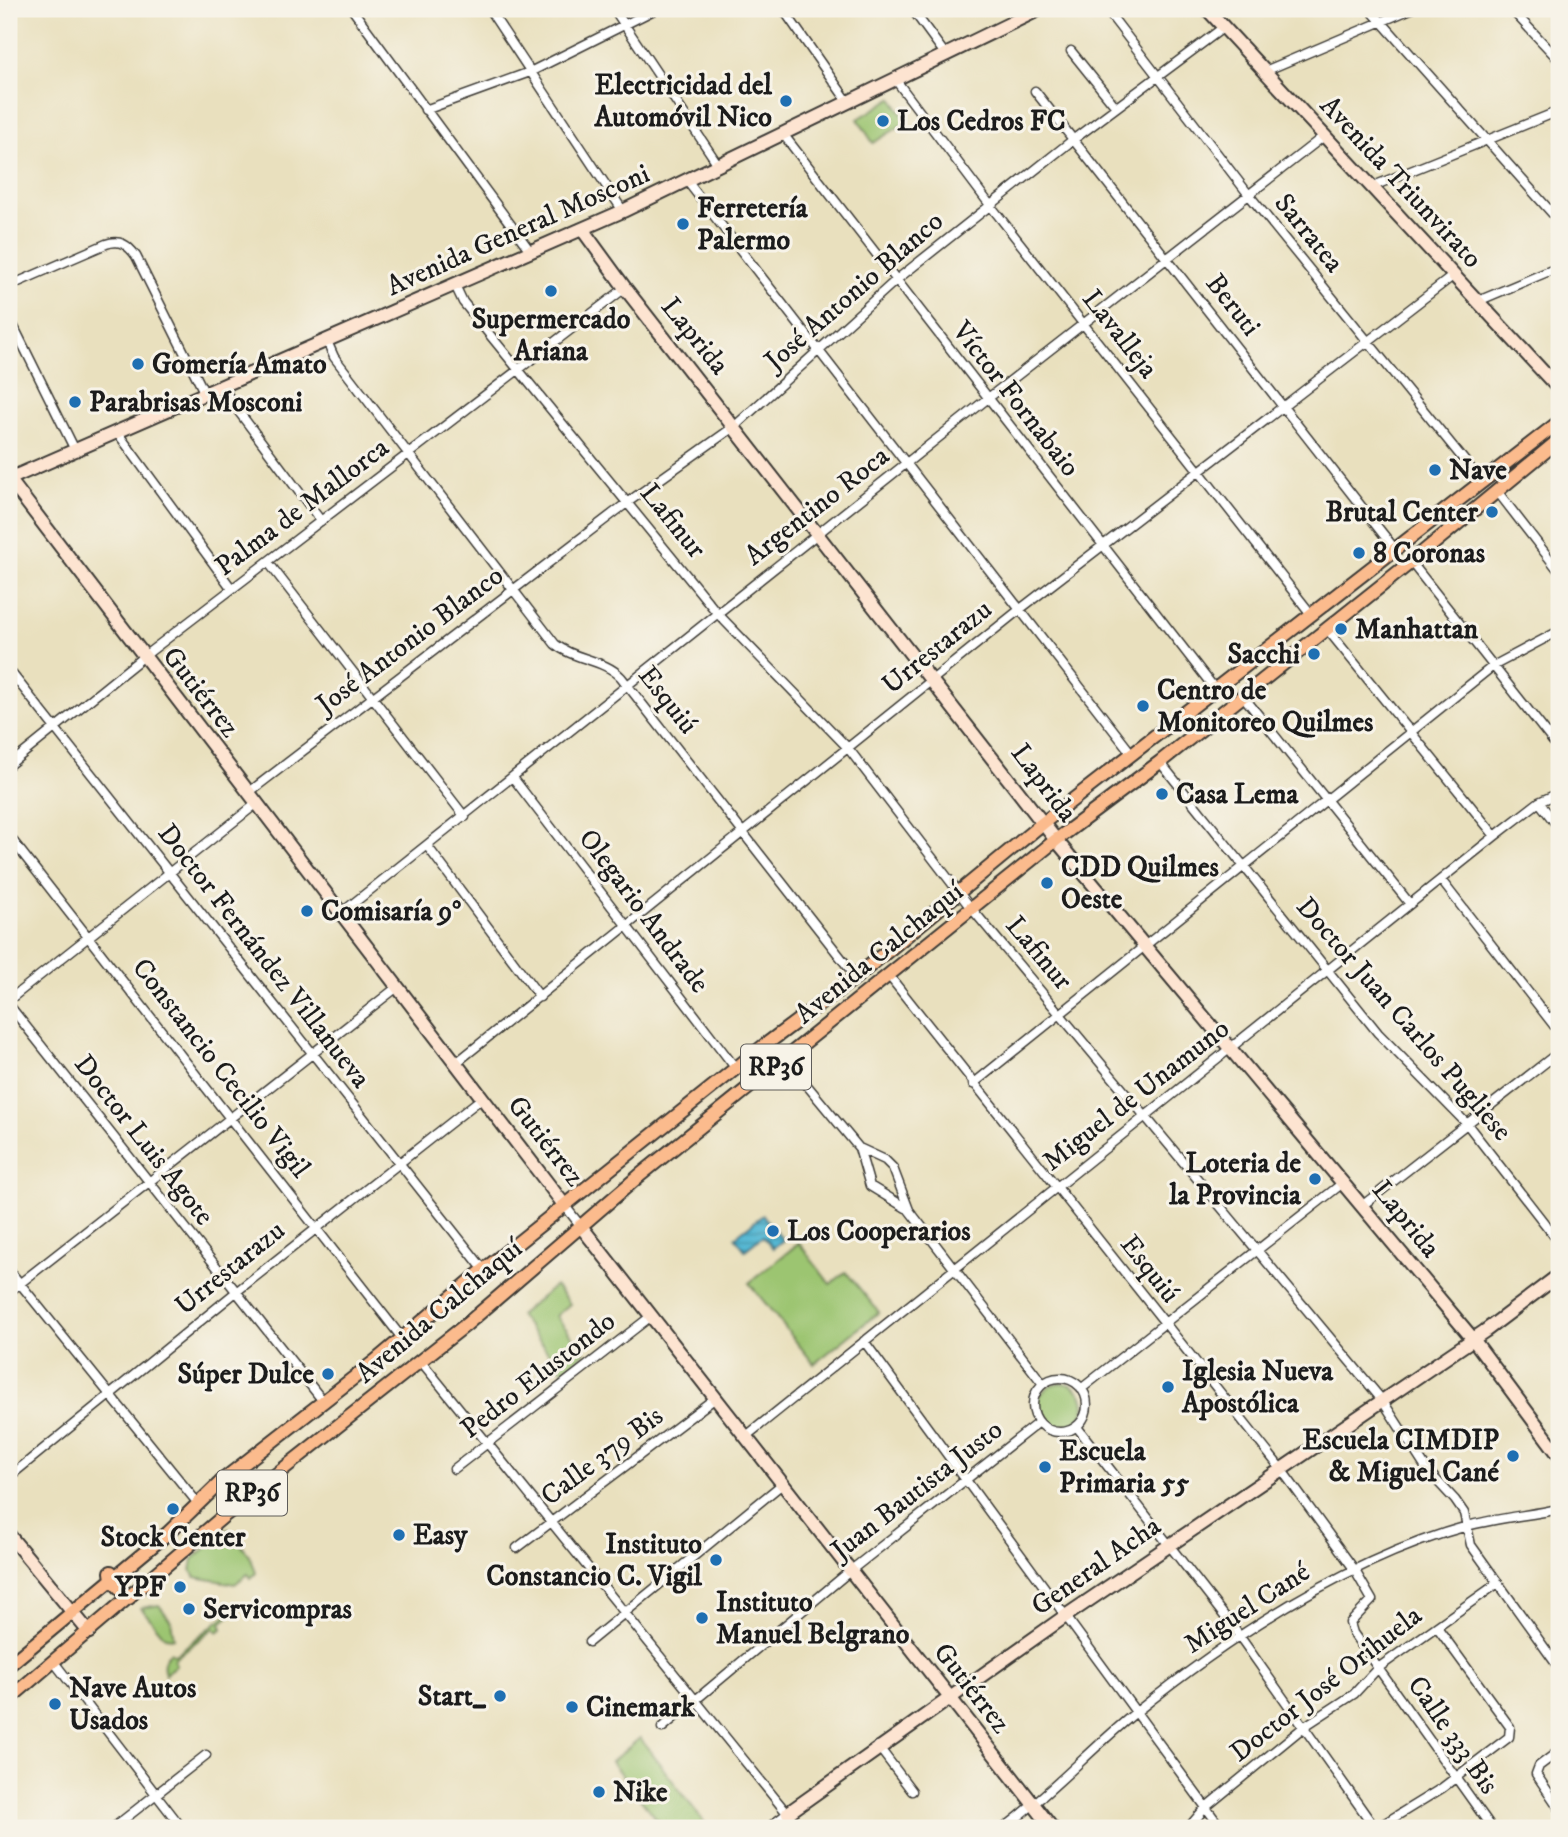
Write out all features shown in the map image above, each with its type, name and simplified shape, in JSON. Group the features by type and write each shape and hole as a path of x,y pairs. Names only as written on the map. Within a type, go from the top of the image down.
{"main road":[{"name":"Avenida Calchaquí","path":"12,1664 201,1504 224,1479 323,1401 399,1334 737,1070 851,972 959,892 1394,548 1559,422"},
{"name":"Avenida Calchaquí","path":"9,1699 225,1515 467,1324 580,1225 973,910 1056,840 1243,696 1559,440"},
{"path":"129,1598 112,1580 113,1569 193,1497 224,1479"}],"street":[{"path":"352,9 531,252"},
{"path":"489,9 623,211"},
{"path":"614,9 719,166"},
{"path":"425,110 530,72 656,9"},
{"path":"783,9 848,102"},
{"path":"912,9 945,54"},
{"name":"Avenida General Mosconi","path":"9,479 623,211 1040,9"},
{"name":"Sarratea","path":"1106,9 1249,195 1481,481"},
{"name":"Avenida Triunvirato","path":"1207,9 1559,389"},
{"path":"1370,9 1559,221"},
{"path":"1265,71 1411,9"},
{"path":"1511,9 1559,60"},
{"name":"José Antonio Blanco","path":"248,793 628,502 735,426 895,281 1074,139 1224,27"},
{"path":"1071,51 1116,107"},
{"name":"Lavalleja","path":"895,79 990,205 1311,614"},
{"name":"Beruti","path":"1035,91 1394,548"},
{"path":"1371,187 1559,111"},
{"name":"Víctor Fornabaio","path":"783,134 1215,689"},
{"name":"Argentino Roca","path":"341,914 514,779 1166,257 1324,136"},
{"path":"687,181 905,466 1132,754"},
{"name":"Laprida","path":"582,229 625,288 933,679 1056,840 1473,1339 1559,1455"},
{"path":"9,286 114,241 126,245 136,256 205,394"},
{"path":"1478,301 1559,267"},
{"name":"Urrestarazu","path":"456,1063 744,834 1019,610 1454,275"},
{"name":"Lafinur","path":"455,285 463,302 718,614 848,748 973,910 1382,1400 1427,1470 1464,1513 1471,1545 1559,1668"},
{"name":"Palma de Mallorca","path":"9,765 143,657 625,288"},
{"path":"9,317 75,450"},
{"name":"Esquiú","path":"327,341 334,357 560,648 612,669 851,972"},
{"path":"224,386 230,400 321,521"},
{"path":"117,432 232,589"},
{"name":"Gutiérrez","path":"9,479 650,1317 1052,1828"},
{"path":"1497,491 1559,571"},
{"path":"268,562 465,817"},
{"path":"1410,562 1559,749"},
{"path":"1326,629 1494,836"},
{"path":"973,1084 1143,944 1493,666 1559,631"},
{"name":"Doctor Fernández Villanueva","path":"9,670 484,1270"},
{"path":"1243,696 1410,904"},
{"name":"Doctor Juan Carlos Pugliese","path":"1160,762 1377,1033 1467,1124 1559,1242"},
{"name":"Olegario Andrade","path":"514,779 737,1070"},
{"name":"Miguel de Unamuno","path":"745,1437 1494,836 1539,802 1559,793"},
{"path":"1539,802 1559,828"},
{"path":"9,1002 257,804"},
{"name":"Constancio Cecilio Vigil","path":"9,836 399,1334"},
{"path":"428,847 540,998"},
{"path":"1441,880 1559,1032"},
{"name":"Esquiú","path":"890,977 1281,1469 1371,1592 1371,1604 1350,1623 1353,1633"},
{"path":"9,1292 396,988"},
{"name":"Doctor Luis Agote","path":"9,1002 148,1183 323,1401"},
{"path":"1549,1019 1559,1011"},
{"path":"1363,1205 1559,1052"},
{"path":"786,1060 859,1148 870,1186 909,1210"},
{"name":"Urrestarazu","path":"9,1477 236,1292 482,1098"},
{"path":"859,1148 885,1160 893,1168 909,1210 1043,1384"},
{"path":"1081,1389 1344,1182"},
{"path":"9,1270 193,1497"},
{"name":"General Acha","path":"768,1828 878,1746 1473,1339 1559,1275"},
{"name":"Pedro Elustondo","path":"454,1469 650,1317"},
{"path":"864,1341 1221,1828"},
{"path":"420,1360 550,1524 799,1828"},
{"path":"1059,1378 1068,1379 1081,1389 1087,1404 1086,1413 1077,1427 1069,1431 1053,1431 1039,1422 1035,1415 1034,1398 1043,1384 1059,1378"},
{"name":"Calle 379 Bis","path":"517,1548 714,1399"},
{"name":"Juan Bautista Justo","path":"662,1728 694,1698 850,1571 1039,1422"},
{"path":"1077,1427 1238,1635 1376,1828 1456,1777 1509,1737 1510,1727 1437,1627"},
{"path":"589,1642 782,1485"},
{"name":"Miguel Cané","path":"1004,1828 1034,1806 1138,1712 1238,1635 1354,1569 1466,1527 1559,1509"},
{"path":"9,1535 89,1632"},
{"name":"Doctor José Orihuela","path":"1188,1828 1206,1807 1305,1726 1354,1694 1378,1668 1498,1583"},
{"name":"Calle 333 Bis","path":"1353,1633 1492,1828"},
{"path":"54,1662 183,1828"},
{"path":"878,1746 912,1791"},
{"path":"1559,1751 1539,1766 1538,1778 1559,1808"},
{"path":"113,1828 206,1755"},
{"path":"9,1823 13,1828"}],"green space":[{"name":"Los Cedros FC","path":"892,98 907,122 873,143 858,119"},
{"path":"799,1243 830,1284 846,1272 879,1312 814,1364 749,1283"},
{"path":"555,1286 570,1304 556,1316 585,1353 563,1371 519,1315"},
{"path":"1061,1383 1077,1390 1084,1406 1077,1422 1061,1429 1045,1422 1038,1406 1045,1390"},
{"path":"228,1529 250,1556 256,1573 251,1578 248,1574 235,1584 195,1577 191,1571 193,1559"},
{"path":"159,1605 171,1621 174,1638 165,1637 141,1608"},
{"path":"234,1609 236,1611 221,1623 223,1628 218,1632 214,1628 174,1659 176,1665 165,1674 164,1662 170,1652 175,1655"},
{"path":"640,1738 707,1826 664,1828 611,1762"}],"water":[{"path":"763,1215 783,1240 773,1248 763,1236 745,1250 735,1237"}],"place":[{"name":"Electricidad del Automóvil Nico","path":"786,101"},
{"name":"Los Cedros FC","path":"883,121"},
{"name":"Ferretería Palermo","path":"683,224"},
{"name":"Supermercado Ariana","path":"551,291"},
{"name":"Gomería Amato","path":"138,364"},
{"name":"Parabrisas Mosconi","path":"75,402"},
{"name":"Nave","path":"1435,470"},
{"name":"Brutal Center","path":"1492,512"},
{"name":"8 Coronas","path":"1359,553"},
{"name":"Manhattan","path":"1341,629"},
{"name":"Sacchi","path":"1314,654"},
{"name":"Centro de Monitoreo Quilmes","path":"1143,706"},
{"name":"Casa Lema","path":"1162,794"},
{"name":"CDD Quilmes Oeste","path":"1047,883"},
{"name":"Comisaría 9°","path":"307,911"},
{"name":"Loteria de la Provincia","path":"1315,1179"},
{"name":"Los Cooperarios","path":"773,1231"},
{"name":"Súper Dulce","path":"328,1374"},
{"name":"Iglesia Nueva Apostólica","path":"1168,1387"},
{"name":"Escuela CIMDIP & Miguel Cané","path":"1513,1456"},
{"name":"Escuela Primaria 55","path":"1045,1467"},
{"name":"Stock Center","path":"173,1509"},
{"name":"Easy","path":"399,1535"},
{"name":"Instituto Constancio C. Vigil","path":"716,1560"},
{"name":"YPF","path":"180,1587"},
{"name":"Servicompras","path":"189,1609"},
{"name":"Instituto Manuel Belgrano","path":"702,1618"},
{"name":"Start_","path":"500,1696"},
{"name":"Nave Autos Usados","path":"55,1704"},
{"name":"Cinemark","path":"572,1707"},
{"name":"Nike","path":"599,1792"}]}
